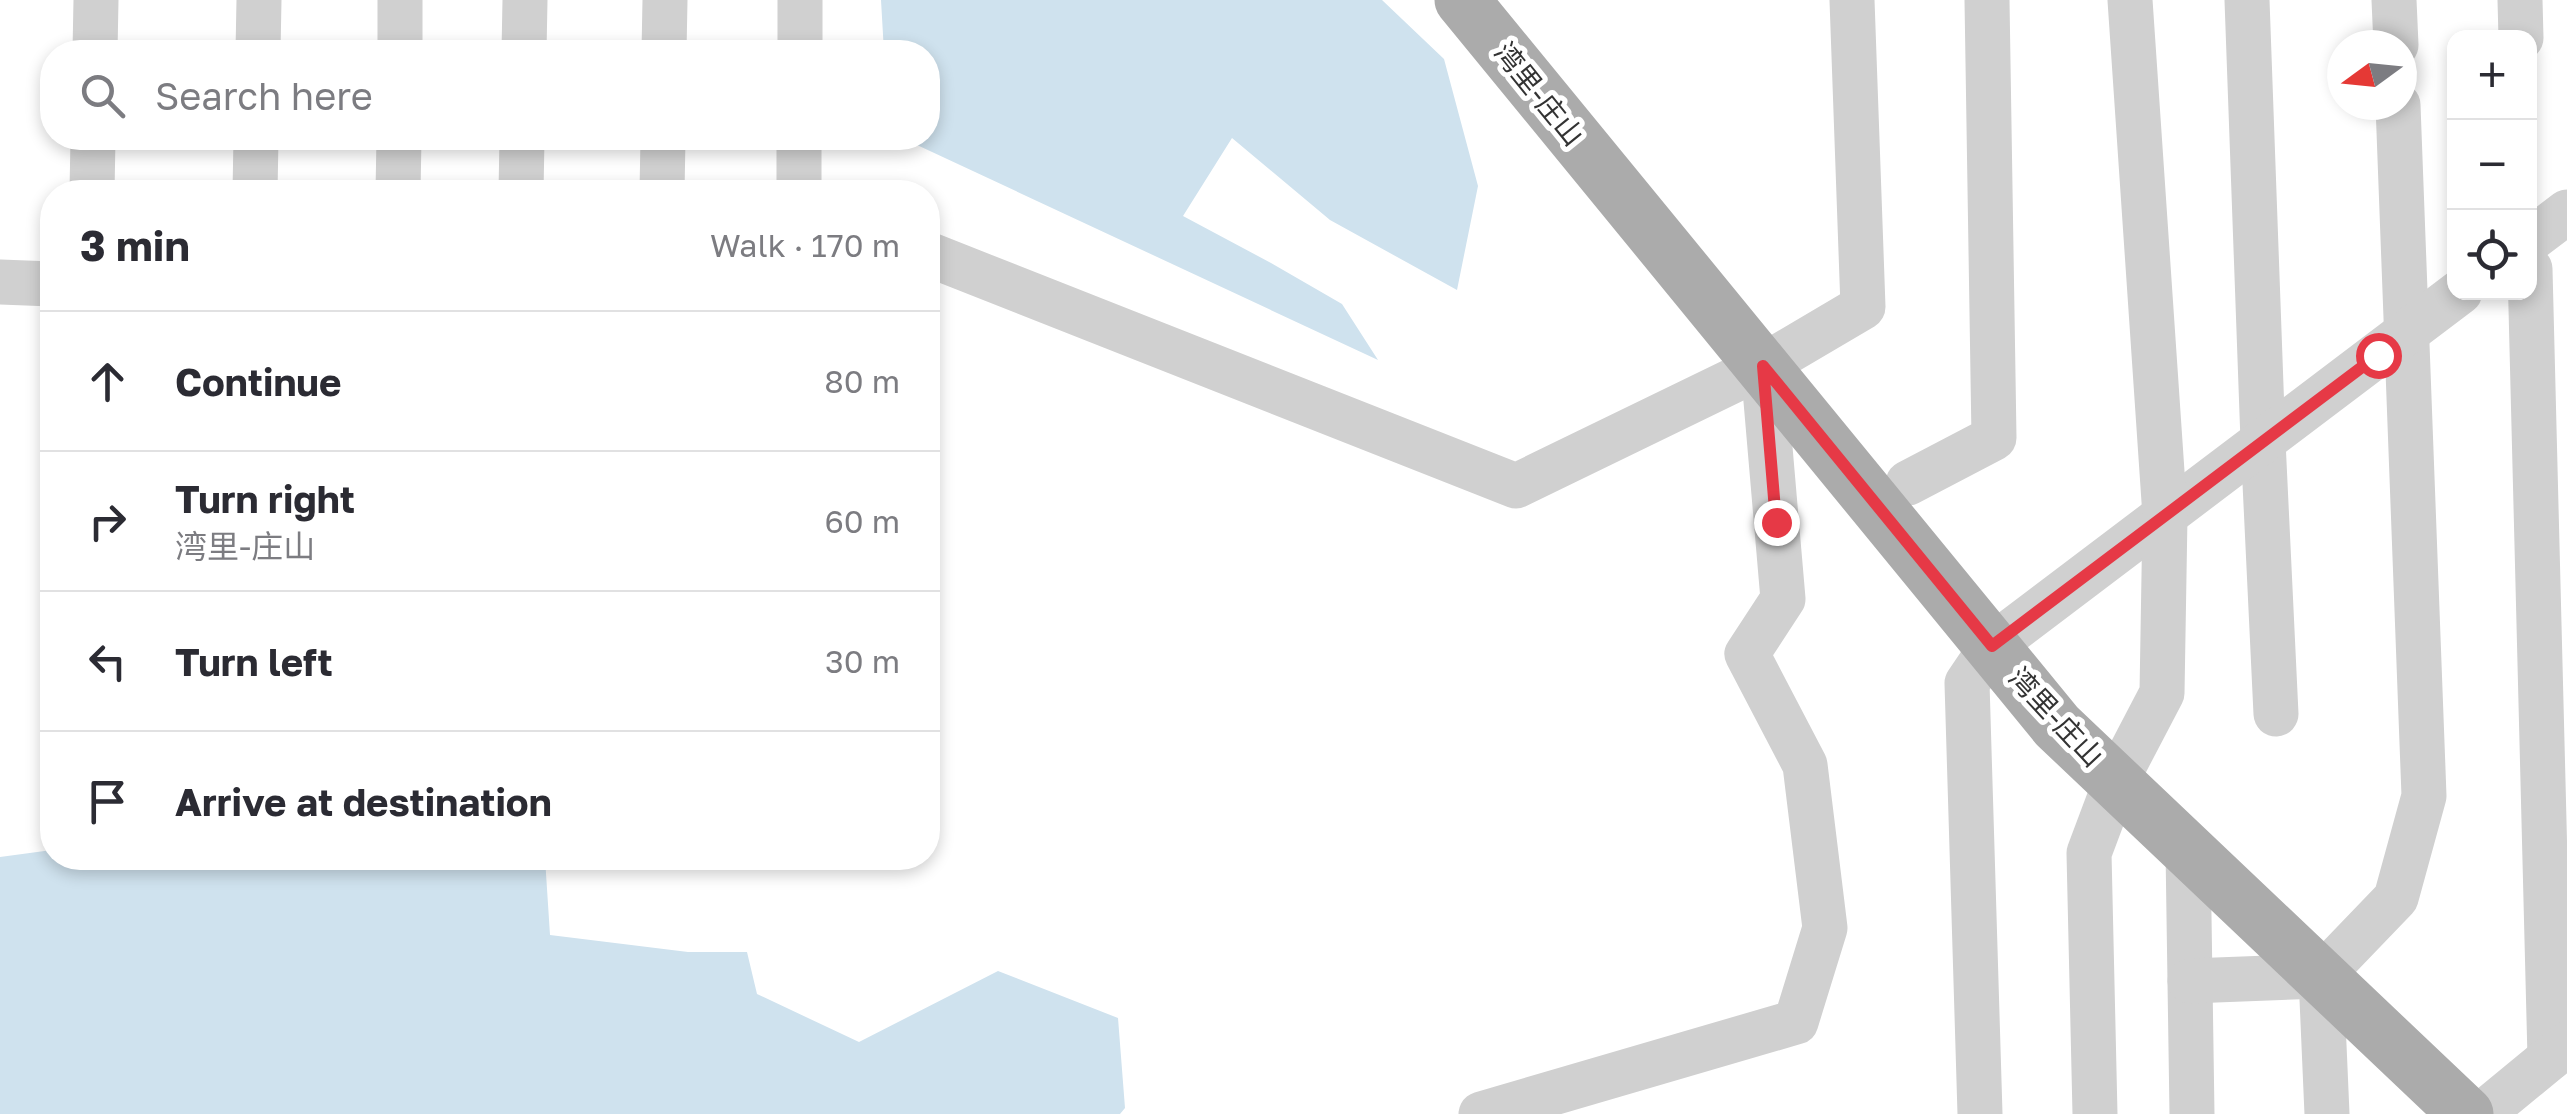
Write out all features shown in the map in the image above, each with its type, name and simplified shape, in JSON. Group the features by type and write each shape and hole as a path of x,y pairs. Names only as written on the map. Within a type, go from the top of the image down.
{"main road":[{"name":"湾里-庄山","path":"1462,0 2057,726 2466,1114"}],"street":[{"path":"95,40 96,0"},
{"path":"258,40 259,0"},
{"path":"400,0 400,40"},
{"path":"524,40 525,0"},
{"path":"664,40 665,0"},
{"path":"800,0 800,40"},
{"path":"940,259 1516,486 1763,366 1863,307 1852,0"},
{"path":"1908,483 1994,438 1987,0"},
{"path":"2095,1114 2089,853 2116,781 2162,693 2164,516 2130,0"},
{"path":"2247,0 2276,714"},
{"path":"2394,0 2395,30"},
{"path":"2520,0 2522,30"},
{"path":"2190,981 2320,976 2396,898 2424,796 2399,120"},
{"path":"92,180 94,150"},
{"path":"255,180 256,150"},
{"path":"398,180 399,150"},
{"path":"520,180 522,150"},
{"path":"662,180 663,150"},
{"path":"799,150 799,180"},
{"path":"2537,235 2567,212"},
{"path":"0,282 40,284"},
{"path":"1980,1114 1967,684 1992,646 2450,300"},
{"path":"2482,1114 2558,1051 2531,300"},
{"path":"1481,1114 1796,1022 1826,928 1805,765 1748,654 1783,599 1763,366"},
{"path":"2188,850 2192,1114"},
{"path":"2320,976 2326,1114"}],"water":[{"path":"881,0 1382,0 1444,59 1478,186 1457,290 1330,220 1232,138 1183,216 1342,304 1378,360 928,150 940,150 940,40 883,40"},
{"path":"40,852 40,870 546,870 550,935 688,952 747,952 757,994 859,1042 998,971 1118,1018 1125,1108 1120,1114 0,1114 0,857"}],"route":[{"path":"1776,522 1763,366 1992,646 2378,355"}]}
